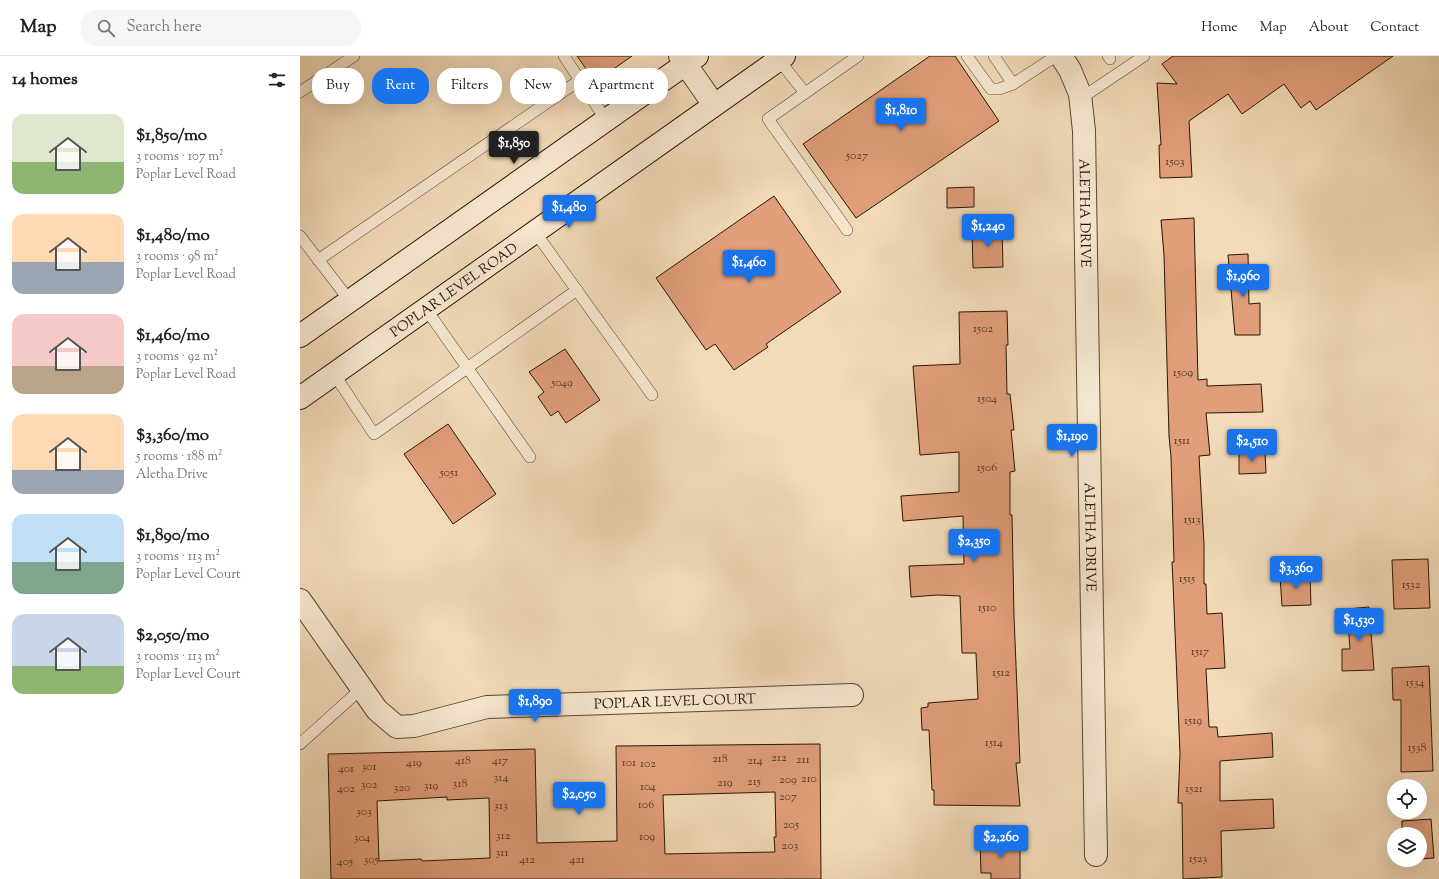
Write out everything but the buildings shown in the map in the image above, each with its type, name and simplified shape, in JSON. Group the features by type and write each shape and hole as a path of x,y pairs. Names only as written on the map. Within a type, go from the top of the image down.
{"street":[{"name":"ALETHA DRIVE","path":"1061,56 1070,70 1080,94 1084,139 1096,855"},
{"name":"POPLAR LEVEL ROAD","path":"300,398 782,58"},
{"path":"300,336 606,120 687,59 714,105"},
{"name":"POPLAR LEVEL COURT","path":"300,600 377,710 397,727 414,726 487,707 852,695"}],"lane":[{"path":"300,92 354,56"},
{"path":"564,56 574,71"},
{"path":"847,230 768,119 858,56"},
{"path":"967,56 991,89 999,89 1013,84 1056,56"},
{"path":"994,56 1013,84"},
{"path":"1080,99 1144,56"},
{"path":"782,58 805,94"},
{"path":"318,260 574,84"},
{"path":"596,104 606,120"},
{"path":"535,232 652,395"},
{"path":"300,236 350,301"},
{"path":"334,374 374,434 577,290"},
{"path":"426,309 530,457"},
{"path":"300,744 362,688"}]}
